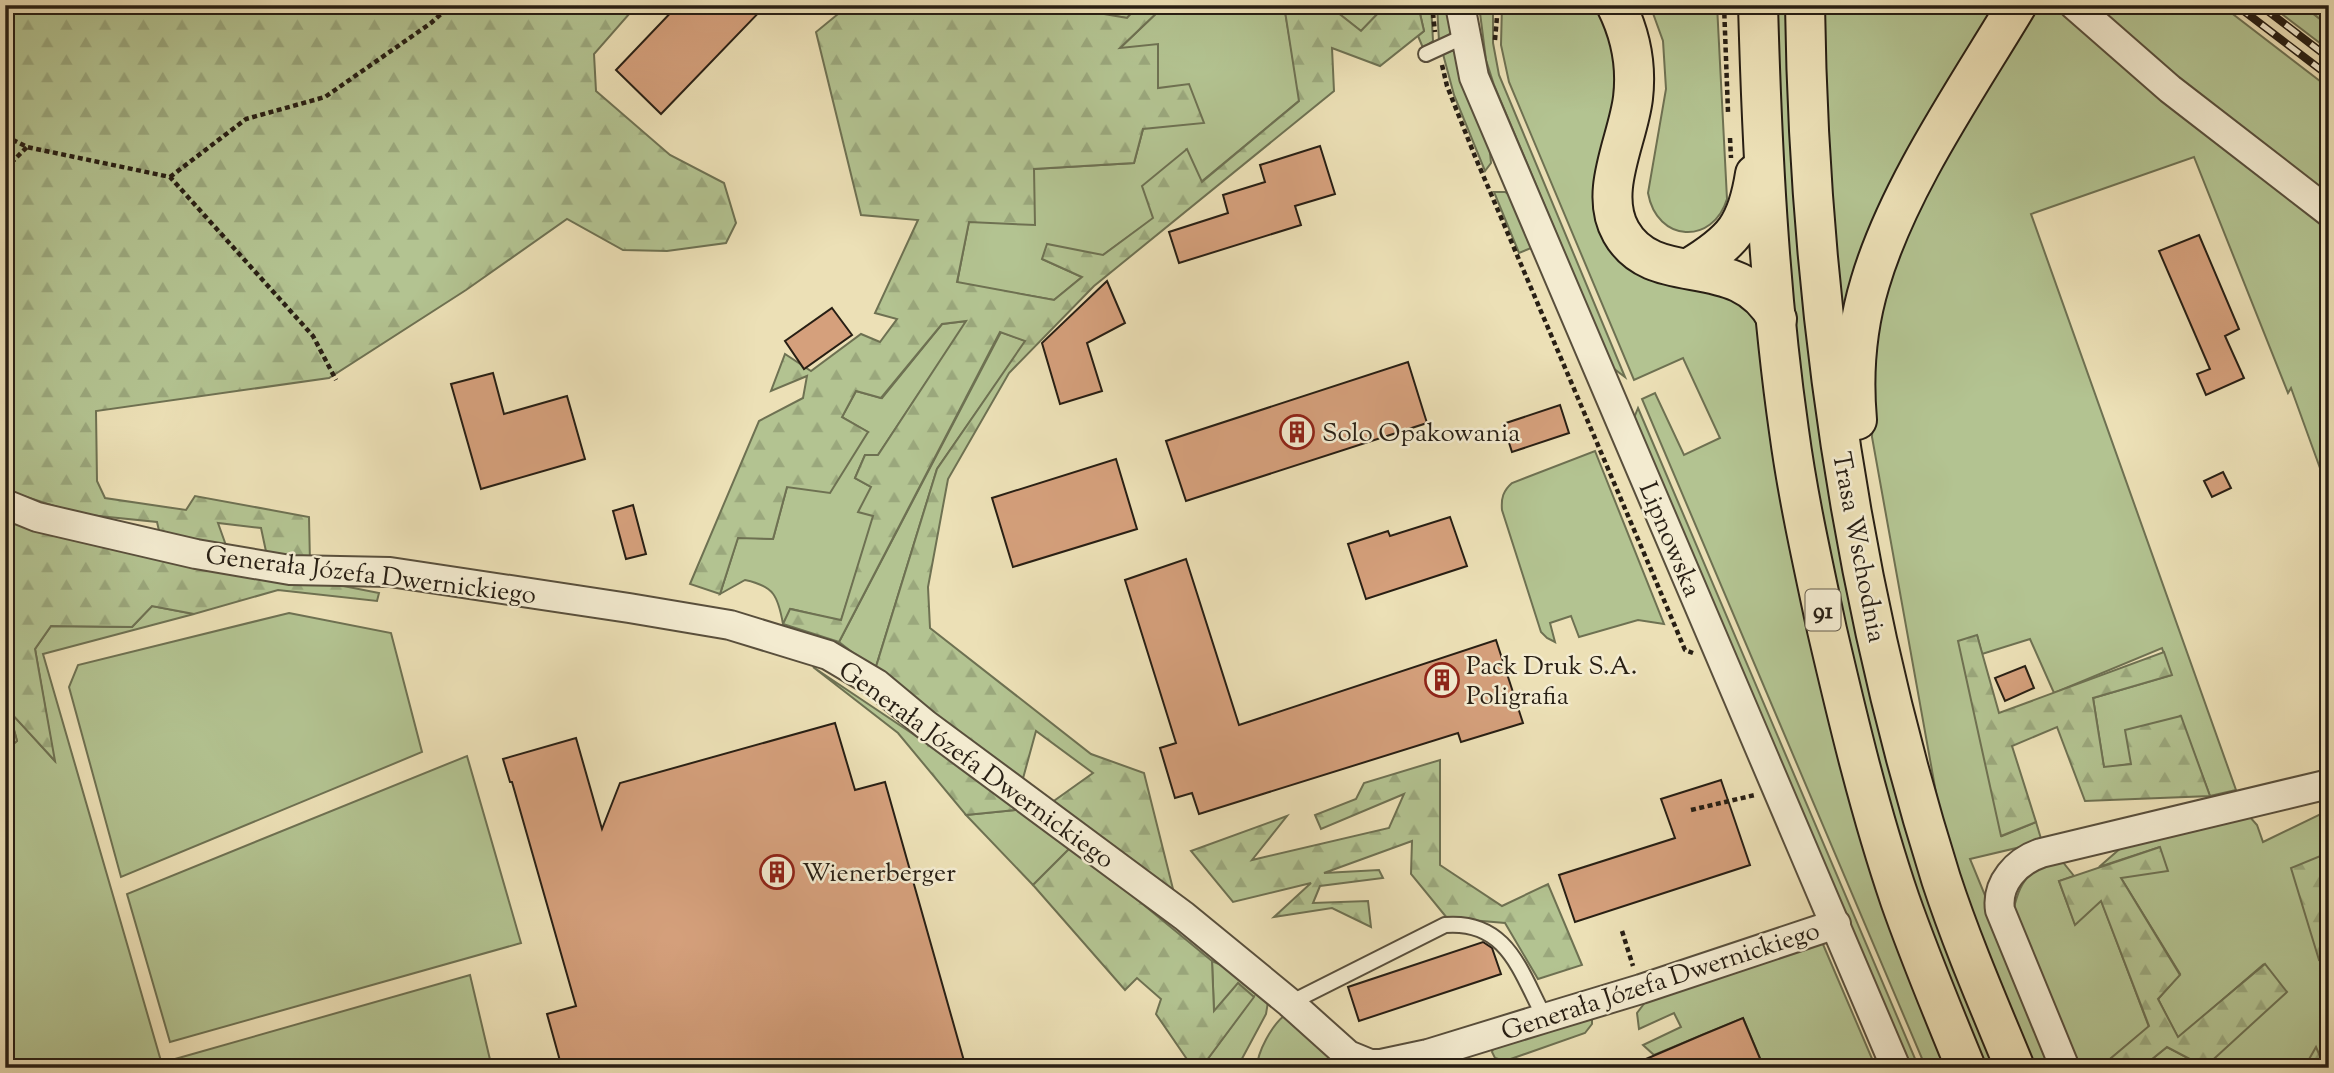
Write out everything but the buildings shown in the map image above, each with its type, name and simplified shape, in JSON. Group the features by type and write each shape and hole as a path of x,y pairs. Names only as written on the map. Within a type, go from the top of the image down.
{"main road":[{"path":"1616,5 1632,43 1635,79 1612,206 1621,232 1640,254 1655,262 1729,277 1743,283 1763,300 1777,318"},
{"name":"Trasa Wschodnia","path":"1758,5 1740,128 1777,318 1788,431 1799,491 1848,721 1900,898 1966,1068"},
{"name":"Trasa Wschodnia","path":"1805,5 1809,156 1826,349 1851,513 1875,635 1904,752 1942,881 2015,1068"},
{"path":"1851,513 1860,458 1856,414 1856,359 1869,285 1902,203 2017,5"},
{"path":"1689,268 1727,241 1743,220 1752,194 1740,128"}],"street":[{"name":"Lipnowska","path":"1460,5 1474,77 1896,1068"},
{"path":"2074,5 2170,89 2329,212"},
{"name":"Generała Józefa Dwernickiego","path":"5,504 37,517 195,554 290,570 390,572 629,608 730,625 828,654 877,684 925,724 1184,916 1290,1003 1348,1055 1370,1063 1381,1064 1428,1054 1641,989 1836,924"},
{"path":"2065,1068 2003,919 1999,903 2007,878 2019,865 2041,853 2329,784"}],"lane":[{"path":"1426,54 1465,36"},
{"path":"1290,1003 1444,925 1464,923 1482,928 1497,937 1508,950 1545,1018"}],"path":[{"path":"170,177 246,119 325,97 431,23 451,5"},
{"path":"1724,5 1740,128 1731,171"},
{"path":"5,136 27,147 170,177 313,336 336,380"},
{"path":"5,169 27,147"},
{"path":"1691,810 1762,793"},
{"path":"1622,931 1641,989"}],"green space":[{"path":"5,5 637,5 594,54 596,91 670,155 724,183 736,223 726,243 667,251 623,250 567,219 466,290 329,378 96,411 97,481 105,498 186,510 195,496 309,517 310,562 267,556 261,528 218,523 228,551 160,535 157,522 79,514 5,490"},
{"path":"849,5 1079,5 1080,10 1127,18 1139,5 1165,5 1120,48 1158,44 1158,88 1189,84 1204,123 1143,129 1134,163 1034,169 1035,225 969,222 957,282 1054,300 1082,277 1042,259 1047,244 1103,255 1153,218 1142,186 1187,149 1202,182 1299,101 1284,5 1328,5 1361,31 1386,5 1418,5 1424,31 1380,66 1332,48 1334,91 1094,286 1009,373 948,479 928,587 930,628 1091,754 1144,773 1174,893 1051,803 1093,773 1036,731 1022,782 875,670 937,469 1025,341 1000,332 839,642 783,624 790,609 841,620 873,516 858,512 871,487 855,478 865,455 878,455 966,321 942,324 881,398 856,391 842,417 868,432 830,493 787,487 773,539 738,538 720,594 690,584 759,421 803,398 807,376 771,391 785,354 811,371 861,334 880,342 897,319 875,313 918,220 861,215 816,32"},
{"path":"1079,5 1139,5 1127,18 1080,10"},
{"path":"1165,5 1284,5 1300,100 1201,182 1186,150 1154,218 1103,255 1042,259 1082,277 1054,300 957,283 969,221 1033,169 1134,163 1158,88 1119,49"},
{"path":"1328,5 1386,5 1361,31"},
{"path":"1418,5 1431,5 1433,41 1423,48 1418,36 1424,31"},
{"path":"1437,5 1451,5 1453,32 1439,41"},
{"path":"1479,5 1493,5 1493,43 1499,75 1625,377 1613,368 1494,85 1486,60"},
{"path":"1502,5 1598,5 1621,68 1608,246 1625,266 1648,278 1671,286 1697,287 1753,307 1947,1068 1926,1068 1642,399 1655,393 1684,455 1720,438 1683,358 1634,380 1509,82 1501,45"},
{"path":"1650,5 1717,5 1727,199 1720,214 1710,224 1698,230 1686,232 1673,229 1662,222 1653,210 1648,193 1666,89 1663,41"},
{"path":"1774,5 1792,5 1811,337 2000,1068 1979,1068 1918,898 1877,764 1817,498 1796,342 1781,179"},
{"path":"1820,5 2005,5 1904,172 1847,386 1832,250"},
{"path":"2094,5 2221,5 2329,88 2329,196 2182,84"},
{"path":"2270,5 2302,5 2329,26 2329,50"},
{"path":"2302,5 2329,5 2329,26"},
{"path":"2055,7 2064,11 2179,112 2329,227 2329,493 2291,388 2288,393 2194,157 2031,214 2236,790 2210,796 2180,716 2131,764 2104,768 2093,698 2171,675 2162,648 2054,693 2030,639 1982,654 1977,635 2002,836 2036,822 2042,842 1970,859 2056,1068 2030,1068 1949,865 1872,437 1876,310 1905,223 2033,11"},
{"path":"1455,51 1489,143 1491,163 1485,171 1454,95 1443,54"},
{"path":"1494,192 1510,195 1536,246 1519,253"},
{"path":"967,321 878,455 865,455 855,478 871,487 874,516 841,621 791,609 783,624 773,594 755,582 745,580 720,594 738,537 773,539 787,487 868,432 842,417 856,391 882,398 942,324"},
{"path":"1001,332 1026,341 937,469 875,670 839,642"},
{"path":"1638,408 1919,1068 1911,1068 1634,418"},
{"path":"1595,451 1664,624 1638,620 1579,637 1571,616 1550,623 1555,642 1541,632 1502,510 1502,498 1512,483"},
{"path":"5,514 39,526 379,593 377,601 278,590 194,614 152,606 132,627 51,626 35,649 55,761 9,711 17,741 5,751"},
{"path":"152,606 194,614 43,654 163,1068 13,1068 5,1050 5,751 17,741 8,709 54,760 35,649 51,626 132,627"},
{"path":"289,613 391,633 422,752 121,877 69,687 78,665"},
{"path":"1977,635 1999,713 2164,652 2172,675 2093,698 2104,767 2131,764 2125,730 2181,716 2210,796 2085,801 2057,727 2012,746 2036,822 2001,836 1958,641"},
{"path":"813,667 1025,809 966,815 898,733"},
{"path":"467,756 521,943 170,1042 127,894"},
{"path":"1440,760 1440,865 1502,906 1548,884 1582,965 1538,979 1505,923 1447,918 1411,874 1412,841 1324,873 1379,870 1383,878 1320,886 1313,903 1368,901 1371,927 1332,908 1274,917 1311,883 1233,902 1191,851 1287,816 1252,860 1389,828 1404,794 1321,829 1315,815 1356,799 1364,783"},
{"path":"1025,809 1072,846 1033,885 966,815"},
{"path":"2329,810 2329,829 2323,855 2320,960 2329,956 2329,1068 2141,1068 2167,1047 2205,1067 2264,964 2178,1038 2158,999 2180,974 2121,878 2160,847 2099,867 2122,847 2250,817 2257,825 2263,842"},
{"path":"2329,829 2329,956 2319,960 2291,868 2323,855"},
{"path":"1072,846 1212,961 1214,1011 1238,983 1254,997 1201,1068 1193,1068 1156,1014 1161,999 1137,978 1125,990 1033,885"},
{"path":"2160,847 2168,871 2121,878 2180,975 2158,999 2178,1037 2265,964 2287,992 2205,1067 2167,1047 2141,1068 2114,1068 2110,1059 2149,1026 2101,901 2075,925 2059,881"},
{"path":"2062,861 2074,876 2059,881 2075,924 2101,900 2149,1027 2110,1059 2114,1068 2077,1068 2014,908 2020,888 2029,876 2043,867"},
{"path":"1822,942 1876,1068 1764,1068 1743,1018 1654,1055 1643,1045 1681,1027 1674,1013 1639,1029 1637,1013 1650,996"},
{"path":"1212,961 1253,979 1268,1002 1266,1014 1237,1068 1201,1068 1253,997 1214,1012"},
{"path":"470,975 492,1068 177,1068 175,1059"},
{"path":"1592,1014 1592,1024 1585,1033 1505,1061 1495,1058 1492,1052 1494,1046"},
{"path":"1285,1015 1338,1063 1338,1066 1257,1068 1266,1039"},
{"path":"2316,1047 2325,1068 2304,1068"}],"railway":[{"path":"2236,5 2329,76"},
{"path":"2260,5 2329,58"}],"place":[{"name":"Solo Opakowania","path":"1297,432"},
{"name":"Pack Druk S.A. Poligrafia","path":"1442,680"},
{"name":"Wienerberger","path":"777,872"}]}
